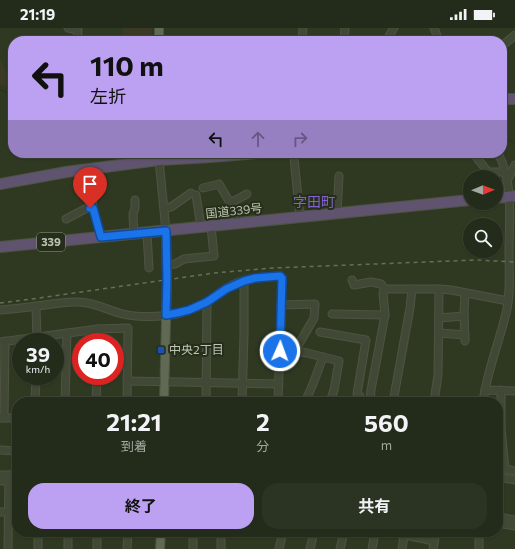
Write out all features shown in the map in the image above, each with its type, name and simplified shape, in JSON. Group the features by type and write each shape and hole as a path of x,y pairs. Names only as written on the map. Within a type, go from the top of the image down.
{"highway":[{"path":"0,184 148,158"},
{"name":"国道339号","path":"0,247 463,201"}],"main road":[{"path":"164,397 167,265 166,231"},
{"path":"160,549 161,537"}],"street":[{"path":"68,28 78,30 77,36"},
{"path":"507,42 515,35"},
{"path":"159,158 166,231"},
{"path":"294,158 300,218"},
{"path":"477,158 488,172 504,172"},
{"path":"484,397 508,301 512,196 500,158"},
{"path":"507,181 515,166"},
{"path":"90,169 93,208 101,237"},
{"path":"337,214 339,176"},
{"path":"203,188 219,184 229,201 232,202 239,223"},
{"path":"164,208 171,207 194,194 206,227 214,256 184,259 175,264 167,265"},
{"path":"232,202 247,194"},
{"path":"134,234 133,214 135,200"},
{"path":"66,219 85,209 93,208"},
{"path":"147,233 149,268"},
{"path":"0,310 61,302 79,302 98,305 118,313 128,315 166,315 186,311 207,302 226,289 244,281 255,278 280,276 282,278 278,397"},
{"path":"352,280 354,285 371,282 381,284 385,289"},
{"path":"242,397 244,281"},
{"path":"385,289 439,289 508,301"},
{"path":"370,397 385,315 383,293 385,289"},
{"path":"394,397 412,289"},
{"path":"435,397 438,375 439,289"},
{"path":"439,333 465,338 465,293"},
{"path":"206,397 207,302"},
{"path":"281,305 315,304 314,318 296,351"},
{"path":"36,306 37,333"},
{"path":"506,312 515,314"},
{"path":"332,314 385,315"},
{"path":"127,397 128,315"},
{"path":"439,318 464,316"},
{"path":"64,334 98,329 128,328"},
{"path":"98,329 98,333"},
{"path":"320,332 366,340 357,394 360,397"},
{"path":"65,397 67,333"},
{"path":"2,418 3,342"},
{"path":"280,351 307,352 339,361 332,397"},
{"path":"307,397 323,357"},
{"path":"127,380 279,384"},
{"path":"35,397 36,385"},
{"path":"96,397 97,385"},
{"path":"485,390 515,391"},
{"path":"501,390 501,397"},
{"path":"0,450 12,451"},
{"path":"503,468 515,471"},
{"path":"0,474 12,479"},
{"path":"0,481 12,477"},
{"path":"8,549 9,478"},
{"path":"503,478 515,480"},
{"path":"0,512 12,512"},
{"path":"503,518 515,520"},
{"path":"503,524 515,526"},
{"path":"38,537 38,549"},
{"path":"68,537 68,549"},
{"path":"97,537 97,549"},
{"path":"127,549 128,537"},
{"path":"193,537 193,549"},
{"path":"220,549 221,537"},
{"path":"279,549 282,537"},
{"path":"310,549 313,537"},
{"path":"340,549 343,537"},
{"path":"372,549 374,537"},
{"path":"402,549 404,537"},
{"path":"416,537 434,540"},
{"path":"433,549 435,537"},
{"path":"479,549 480,537"}],"shaded area":[{"path":"123,28 152,28 152,36 123,36"},
{"path":"0,58 8,77 8,86 0,85"}],"waterway":[{"path":"0,90 8,92"},
{"path":"509,140 515,143"},
{"path":"503,473 515,475"}],"railway":[{"path":"0,303 214,273 273,268 476,260 515,262"}],"place":[{"name":"中央2丁目","path":"161,350"}],"district":[{"name":"字田町","path":"314,202"}],"route":[{"path":"90,208 93,208 101,237 166,231 166,315 189,310 207,302 226,289 244,281 255,278 280,276 282,278 280,351"}]}
